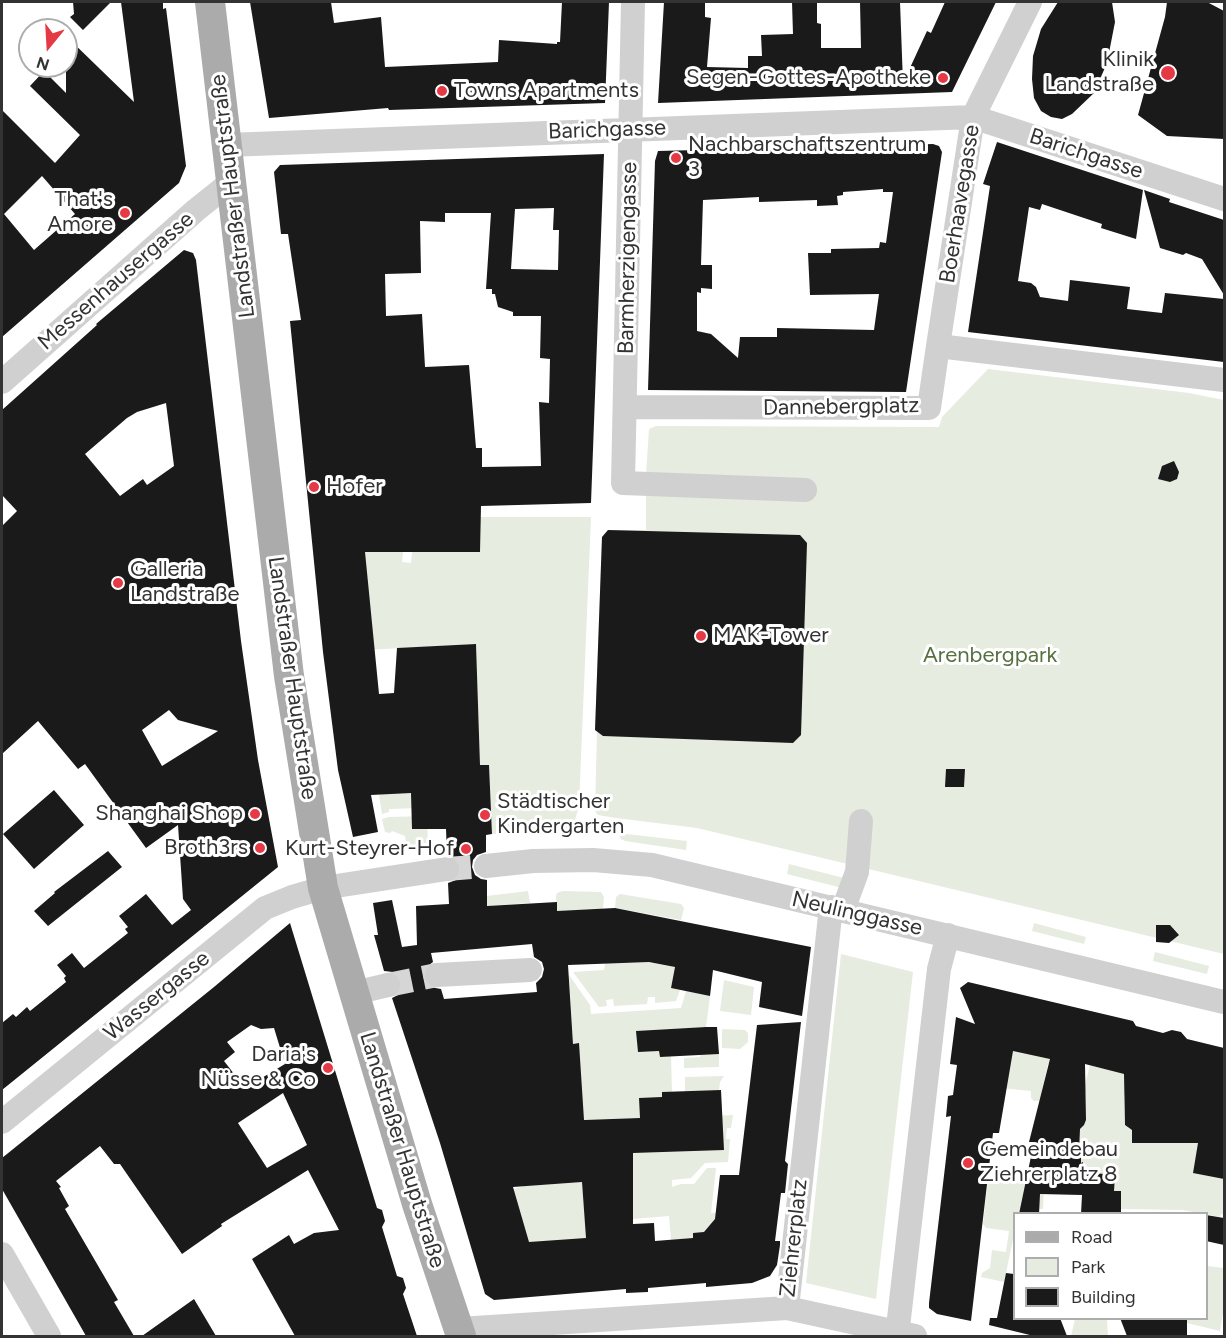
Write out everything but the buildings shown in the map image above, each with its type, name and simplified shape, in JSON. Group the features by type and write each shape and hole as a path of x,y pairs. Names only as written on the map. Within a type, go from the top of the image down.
{"main road":[{"name":"Landstraßer Hauptstraße","path":"210,2 289,676 323,888 417,1204 460,1333"}],"street":[{"name":"Barmherzigengasse","path":"625,407 633,2"},
{"name":"Boerhaavegasse","path":"938,346 973,117 1030,2"},
{"name":"Barichgasse","path":"227,146 973,117 1224,199"},
{"name":"Messenhausergasse","path":"2,382 196,210 231,182"},
{"path":"938,346 1224,380"},
{"name":"Dannebergplatz","path":"625,407 929,408 938,346"},
{"path":"625,407 623,483 805,490"},
{"name":"Ziehrerplatz","path":"861,821 857,872 837,909 787,1308 903,1335 939,969 948,935"},
{"name":"Neulinggasse","path":"486,866 533,861 593,860 652,865 1224,1002"},
{"path":"323,888 447,869"},
{"name":"Wassergasse","path":"2,1122 265,908 323,888"},
{"path":"437,975 530,970"},
{"path":"354,993 388,985"},
{"path":"2,1254 49,1336"},
{"path":"460,1333 787,1308"}],"green space":[{"name":"Arenbergpark","path":"988,369 1189,393 1224,400 1224,954 697,828 598,815 595,811 597,732 595,730 602,537 608,530 646,530 649,429 656,426 939,427 942,417"},
{"path":"471,517 591,517 579,806 572,830 492,834 489,765 480,765 476,644 364,650 365,552 403,552 402,562 411,563 412,552 472,552"},
{"path":"427,788 420,808 389,809 389,812 382,814 379,795 383,794 383,790"},
{"path":"427,816 428,843 408,846 405,836 392,831 385,832 382,819 389,817"},
{"path":"618,833 687,841 686,850 625,841"},
{"path":"789,864 844,878 842,888 787,874"},
{"path":"528,891 530,903 487,906 487,896"},
{"path":"563,891 601,892 604,897 603,909 557,911 556,896 557,893"},
{"path":"620,894 681,904 684,908 681,920 615,908 616,897"},
{"path":"1034,923 1086,937 1084,944 1032,931"},
{"path":"1155,952 1209,966 1207,974 1153,961"},
{"path":"841,954 913,972 876,1299 806,1283"},
{"path":"649,962 675,967 671,988 680,990 676,1001 655,1003 655,997 648,997 647,1004 614,1006 613,999 606,1000 607,1006 599,1007 573,972 604,970 605,963"},
{"path":"569,975 590,1005 591,1014 681,1008 686,991 710,996 706,1027 637,1031 638,1052 659,1051 660,1057 671,1056 672,1092 662,1097 640,1118 578,1120 579,1043 573,1044"},
{"path":"724,980 754,987 751,1015 720,1011"},
{"path":"722,1029 745,1030 748,1033 748,1042 740,1049 722,1048"},
{"path":"1008,1033 1062,1059 1053,1065 1048,1064 1042,1090 1054,1100 1034,1101 1031,1098 1031,1091 1001,1088"},
{"path":"719,1051 719,1067 684,1068 684,1058 700,1057 700,1052"},
{"path":"1090,1065 1127,1075 1126,1095 1124,1095 1125,1125 1132,1130 1132,1143 1182,1143 1219,1096 1224,1098 1224,1153 1197,1152 1193,1172 1224,1179 1224,1215 1221,1214 1220,1217 1208,1215 1208,1212 1183,1210 1121,1209 1121,1191 1114,1191 1094,1173 1083,1172 1080,1129 1086,1120 1086,1093 1083,1092"},
{"path":"724,1076 720,1082 719,1091 685,1092 685,1077"},
{"path":"733,1115 731,1128 727,1128 726,1139 730,1139 728,1162 705,1163 691,1178 672,1180 672,1187 694,1184 707,1168 716,1168 711,1213 726,1212 706,1232 693,1238 671,1240 669,1216 633,1219 633,1153 694,1151 694,1117"},
{"path":"988,1180 1044,1181 1043,1209 1021,1208 1019,1212 1013,1212 1013,1240 1004,1282 981,1277 982,1273 990,1268 992,1250 1006,1252 1009,1231 986,1228 983,1224"},
{"path":"582,1182 585,1221 593,1244 525,1249 511,1190 524,1186"},
{"path":"1208,1266 1224,1268 1224,1307 1220,1331 1187,1323 1187,1320 1208,1320"},
{"path":"1075,1320 1107,1320 1108,1336 1071,1336"}],"tunnel":[{"path":"447,869 486,866"},
{"path":"388,985 437,975"}],"place":[{"name":"Klinik Landstraße","path":"1168,73"},
{"name":"Segen-Gottes-Apotheke","path":"943,78"},
{"name":"Towns Apartments","path":"442,91"},
{"name":"Nachbarschaftszentrum 3","path":"676,158"},
{"name":"That's Amore","path":"125,213"},
{"name":"Hofer","path":"314,487"},
{"name":"Galleria Landstraße","path":"118,583"},
{"name":"MAK-Tower","path":"701,636"},
{"name":"Shanghai Shop","path":"255,814"},
{"name":"Städtischer Kindergarten","path":"485,815"},
{"name":"Broth3rs","path":"260,848"},
{"name":"Kurt-Steyrer-Hof","path":"466,849"},
{"name":"Daria's Nüsse & Co","path":"328,1068"},
{"name":"Gemeindebau Ziehrerplatz 8","path":"968,1163"}]}
